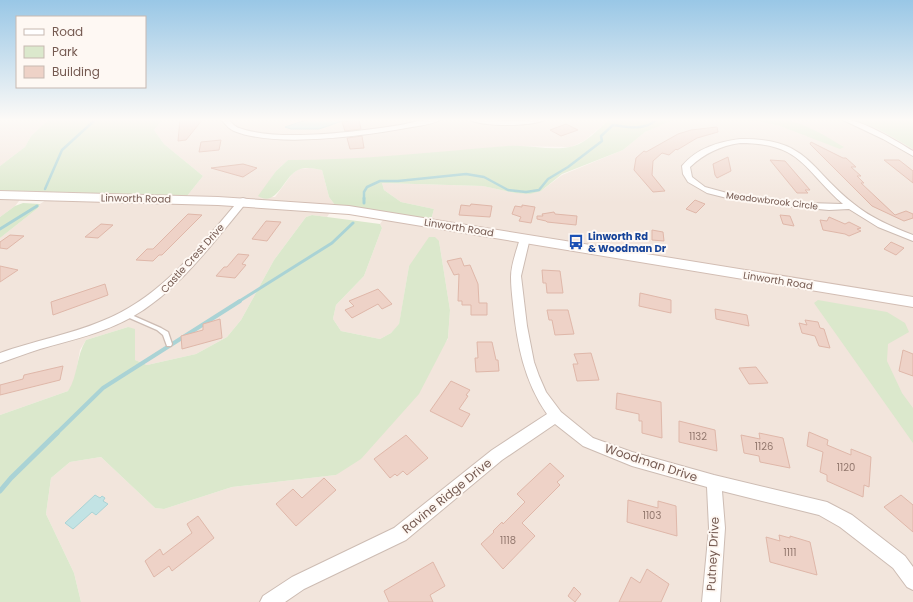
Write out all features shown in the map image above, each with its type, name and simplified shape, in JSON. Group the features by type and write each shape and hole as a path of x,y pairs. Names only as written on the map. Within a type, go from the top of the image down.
{"main road":[{"name":"Linworth Road","path":"0,195 243,201 349,210 913,302"}],"street":[{"name":"Meadowbrook Circle","path":"716,147 704,151 696,156 686,166 686,171 691,181 701,187 719,194 816,207 851,206"},
{"name":"Meadowbrook Circle","path":"780,147 798,155 851,206 882,225 913,238"},
{"path":"902,147 913,154"},
{"name":"Castle Crest Drive","path":"0,358 108,324 127,315 154,298 170,285 243,201"},
{"name":"Woodman Drive","path":"526,238 518,263 516,276 521,326 533,376 541,395 556,416 574,432 588,442 632,460 821,508 846,521 899,562 913,581"},
{"name":"Ravine Ridge Drive","path":"269,602 298,583 400,534 497,455 556,416"},
{"name":"Putney Drive","path":"711,602 717,528 714,482"}],"lane":[{"path":"127,315 159,329 166,334 169,344"}],"shaded area":[{"path":"0,147 25,147 0,166"},
{"path":"168,147 498,147 417,155 331,160 288,160 276,171 259,197 275,197 292,174 299,169 310,168 322,170 329,197 335,205 327,217 312,215 306,217 274,260 241,320 227,337 196,354 147,365 135,360 128,327 86,340 80,350 74,383 68,391 0,415 0,238 38,208 40,204 58,192 187,196 203,176"},
{"path":"627,147 910,147 913,149 913,602 81,602 74,573 46,514 51,478 70,462 101,457 155,508 164,509 232,487 336,475 448,339 450,310 439,241 409,266 399,325 391,333 380,339 341,331 333,319 336,305 364,276 382,228 380,224 388,213 431,220 434,209 401,202 384,190 382,183 483,186 515,193 541,191 562,175 623,150"},
{"path":"0,191 27,191 15,206 0,217"}],"green space":[{"path":"25,147 168,147 203,176 187,196 0,191 0,166"},
{"path":"501,147 627,147 623,150 562,174 541,191 530,194 515,193 483,186 382,183 384,190 401,202 434,209 431,220 335,205 329,197 322,170 307,168 298,170 293,173 275,195 265,199 258,196 276,171 288,160 370,157"},
{"path":"23,203 40,204 38,208 0,238 0,217 15,206"},
{"path":"312,215 380,224 382,228 364,276 336,305 333,319 341,331 380,339 391,333 399,324 409,266 429,237 435,237 439,241 450,310 448,338 419,394 361,459 336,475 232,487 164,509 155,508 101,457 70,462 51,478 46,514 74,573 81,602 0,602 0,415 68,391 74,379 80,353 86,340 128,327 135,329 135,360 147,365 196,354 227,337 241,320 274,260 306,217"},
{"path":"818,300 887,312 905,323 909,332 888,344 887,361 902,393 913,408 913,443 814,303"}],"water":[{"path":"95,495 100,498 102,496 105,498 103,501 108,504 96,515 92,512 73,529 65,523"}],"building":[{"path":"200,147 220,147 219,150 199,152"},
{"path":"349,147 364,148 350,149"},
{"path":"655,147 682,147 677,150 676,149 669,155 662,153 653,161 652,175 665,191 653,192 634,170 636,158 644,151 646,152"},
{"path":"813,147 821,147 843,158 846,158 856,167 851,167 861,176 857,176 864,183 861,183 895,215 906,211 913,214 913,218 904,221 872,206"},
{"path":"728,157 731,171 717,178 713,164"},
{"path":"770,160 785,161 810,190 805,190 808,193 797,193"},
{"path":"884,160 899,160 913,171 913,183"},
{"path":"243,164 257,168 243,177 211,168"},
{"path":"695,200 705,204 696,213 686,209"},
{"path":"471,204 492,206 490,217 459,215 461,205 470,206"},
{"path":"522,205 535,207 531,223 519,221 521,217 512,214 515,206 522,207"},
{"path":"554,212 555,214 577,216 576,225 547,222 537,219 537,216 543,216 542,214"},
{"path":"188,214 202,215 162,255 159,255 153,261 136,260 147,249 153,249"},
{"path":"780,215 790,216 794,226 783,224"},
{"path":"829,217 845,224 849,222 861,228 857,229 861,231 849,236 823,230 820,220 827,221"},
{"path":"266,221 281,222 267,241 252,239"},
{"path":"101,224 113,225 98,238 85,237"},
{"path":"652,230 663,232 664,241 652,240"},
{"path":"10,235 24,236 7,249 0,248 0,242"},
{"path":"891,242 904,248 896,255 884,249"},
{"path":"238,254 249,255 242,264 246,265 235,278 216,276 224,267 227,267"},
{"path":"461,258 464,266 470,265 478,284 479,303 487,303 487,315 471,315 471,305 462,305 462,301 458,301 459,274 454,275 447,261"},
{"path":"0,266 18,270 0,282"},
{"path":"542,270 560,271 563,293 547,293 546,283 543,283"},
{"path":"105,284 108,295 53,315 51,302"},
{"path":"378,289 392,304 382,309 378,304 352,318 345,310 354,306 349,301"},
{"path":"640,293 671,300 671,313 639,306"},
{"path":"715,309 747,315 749,326 716,319"},
{"path":"547,310 568,310 574,334 555,335 552,320 549,320"},
{"path":"220,319 222,338 182,349 181,336 203,330 203,324"},
{"path":"805,320 818,322 820,328 824,329 830,348 819,346 815,336 802,333 799,323 807,325"},
{"path":"477,342 492,342 496,360 498,360 499,371 476,372 475,358 478,358"},
{"path":"903,350 913,354 913,376 899,371"},
{"path":"591,353 599,380 577,381 573,364 578,364 574,354"},
{"path":"63,366 60,380 0,395 0,385 23,379 24,375"},
{"path":"756,367 768,383 749,384 739,368"},
{"path":"451,381 470,390 466,395 468,396 459,409 470,414 462,427 430,411"},
{"path":"617,393 661,402 662,438 642,433 642,421 639,421 639,414 616,409"},
{"path":"679,421 715,430 717,451 679,442"},
{"path":"809,432 828,440 827,445 851,455 851,449 871,457 869,487 864,485 863,497 827,481 827,475 820,472 823,452 807,446"},
{"path":"759,433 783,438 790,468 760,462 759,456 744,453 741,435 760,439"},
{"path":"406,435 428,458 407,475 403,471 397,476 395,474 390,478 374,459"},
{"path":"550,463 564,476 557,482 560,485 522,523 535,536 503,569 481,544 502,522 503,524 525,502 517,494"},
{"path":"324,478 336,490 296,526 276,504 293,489 302,498"},
{"path":"901,495 913,505 913,532 884,507"},
{"path":"628,500 658,508 658,501 676,506 677,536 627,522"},
{"path":"198,516 214,538 172,571 169,566 154,577 145,561 160,549 163,555 192,533 187,524"},
{"path":"779,535 790,538 790,536 810,542 817,575 770,562 766,537 780,541"},
{"path":"433,562 445,586 430,595 433,602 389,602 384,591"},
{"path":"647,569 669,584 661,602 619,602 631,577 640,583"},
{"path":"574,587 581,594 575,602 568,596"}],"waterway":[{"path":"45,189 62,150 65,147"},
{"path":"364,203 364,192 367,187 380,181 398,181 466,174 484,177 508,190 526,192 539,190 548,179 568,167 594,147"},
{"path":"0,229 37,206"},
{"path":"238,302 332,243 353,223"},
{"path":"56,434 103,388 240,301"},
{"path":"0,491 11,478 57,433"}],"place":[{"name":"Linworth Rd & Woodman Dr","path":"576,242"}]}
